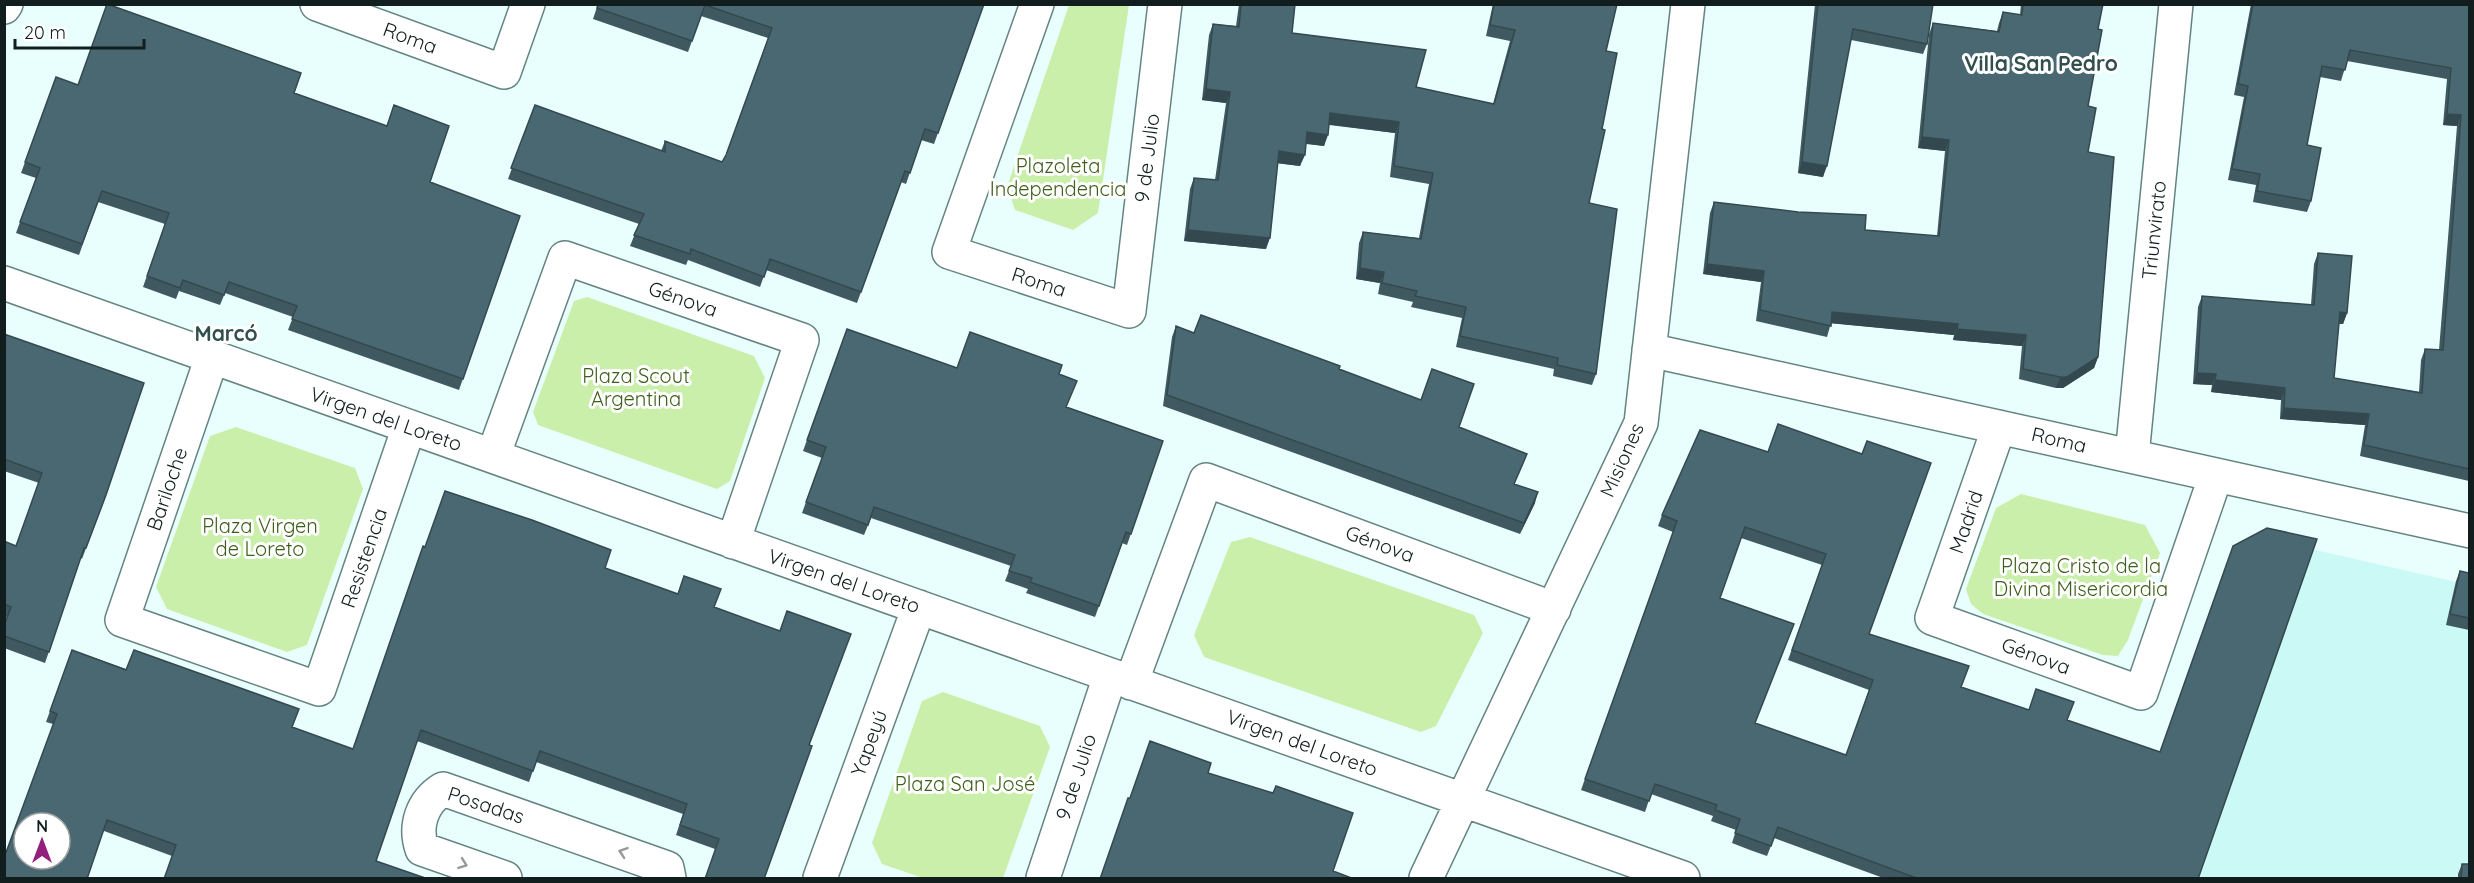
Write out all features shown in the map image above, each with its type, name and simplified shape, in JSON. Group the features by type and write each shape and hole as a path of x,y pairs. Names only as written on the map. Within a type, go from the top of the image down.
{"street":[{"name":"Roma","path":"317,4 504,72 528,4"},
{"name":"Roma","path":"1037,4 950,252 1129,311"},
{"name":"9 de Julio","path":"1129,311 1165,4"},
{"name":"Misiones","path":"1426,879 1641,423 1688,4"},
{"name":"Triunvirato","path":"2132,456 2176,4"},
{"name":"Génova","path":"492,456 565,258 802,340 733,542"},
{"name":"Virgen del Loreto","path":"4,283 1683,879"},
{"name":"Roma","path":"1649,350 2469,531"},
{"name":"Bariloche","path":"212,357 122,620 319,689"},
{"name":"Resistencia","path":"319,689 409,427"},
{"name":"Madrid","path":"1932,618 2000,427"},
{"name":"Génova","path":"1932,618 2140,693 2216,475"},
{"name":"9 de Julio","path":"1043,879 1121,679 1206,480"},
{"name":"Génova","path":"1206,480 1554,609"},
{"name":"Yapeyú","path":"821,878 919,607"},
{"name":"Posadas","path":"500,878 422,849 419,835 420,819 427,804 443,789 667,868 669,879"}],"shaded area":[{"path":"2263,538 2469,585 2469,878 2114,878"}],"green space":[{"name":"Plazoleta Independencia","path":"1069,5 1129,5 1098,213 1073,230 1015,210 1007,187"},
{"name":"Plaza Scout Argentina","path":"587,297 754,356 765,378 730,481 717,489 538,425 533,412 574,301"},
{"name":"Plaza Virgen de Loreto","path":"236,427 355,468 363,489 307,645 287,652 167,609 156,587 210,436"},
{"name":"Plaza Cristo de la Divina Misericordia","path":"2021,494 2145,525 2160,553 2128,640 2118,656 2103,655 1983,614 1971,604 1966,589 1996,508"},
{"path":"1250,537 1474,615 1483,633 1436,726 1421,732 1204,657 1194,635 1231,542"},
{"name":"Plaza San José","path":"943,692 1040,726 1050,747 1003,878 923,878 882,864 872,843 922,701"}],"building":[{"path":"107,4 301,73 294,93 387,126 394,105 449,126 430,182 520,216 463,379 292,319 297,306 229,282 224,295 183,280 180,288 147,276 169,213 102,191 82,244 20,222 40,168 25,162 56,77 78,85"},
{"path":"598,4 984,4 938,133 925,129 910,173 905,171 861,292 770,259 764,277 691,249 690,254 634,235 644,214 511,168 535,105 665,152 665,141 722,162 726,155 772,28 705,5 692,41 597,8"},
{"path":"1241,4 1295,4 1292,33 1426,50 1416,87 1494,104 1515,30 1490,25 1494,4 1617,4 1606,51 1617,53 1602,129 1605,130 1589,203 1617,209 1596,374 1557,365 1558,358 1460,336 1466,307 1415,296 1417,291 1382,283 1384,272 1360,268 1363,232 1421,239 1433,173 1394,166 1399,122 1330,113 1328,135 1307,132 1305,155 1279,151 1270,238 1188,230 1194,178 1218,180 1230,92 1206,89 1213,24 1239,27"},
{"path":"1818,4 1933,4 1927,44 1853,29 1827,166 1802,162"},
{"path":"2023,4 2103,4 2098,29 2102,30 2088,106 2096,108 2088,152 2114,157 2098,357 2067,377 2060,377 2023,369 2026,335 1957,329 1958,324 1832,312 1831,326 1760,310 1764,271 1707,264 1714,202 1798,212 1866,215 1865,230 1939,236 1949,140 1922,137 1933,23 1999,32 2003,12 2022,15"},
{"path":"2253,4 2469,4 2469,469 2364,445 2369,414 2284,408 2285,388 2215,380 2216,374 2197,373 2202,296 2314,305 2318,253 2352,256 2347,313 2340,312 2334,378 2422,393 2425,349 2443,350 2461,115 2447,114 2451,68 2350,50 2345,70 2322,66 2307,145 2321,148 2311,201 2257,191 2260,174 2232,169 2248,86 2238,84"},
{"path":"1201,315 1340,366 1339,369 1421,400 1432,369 1474,384 1459,427 1527,454 1514,484 1538,492 1524,523 1167,395 1176,326 1194,333"},
{"path":"847,329 957,368 970,332 1062,365 1059,374 1077,381 1066,407 1163,441 1131,534 1126,532 1099,606 1030,582 1032,578 1009,571 1015,555 874,507 868,525 806,502 826,447 807,440"},
{"path":"4,334 144,383 49,652 4,636 4,626 11,607 4,604 4,541 16,546 42,473 4,459"},
{"path":"1778,424 1862,454 1867,441 1931,463 1869,634 1969,666 1961,687 2029,710 2036,689 2074,702 2067,720 2160,752 2233,546 2267,528 2317,539 2198,879 1919,879 1778,827 1771,846 1754,840 1735,833 1740,819 1715,810 1717,805 1655,784 1649,801 1585,779 1677,521 1662,515 1700,430 1768,452","holes":["1745,527 1826,554 1792,650 1873,680 1846,755 1755,723 1794,624 1720,598"]},
{"path":"445,491 532,520 611,550 605,568 678,594 684,576 721,589 714,607 780,631 787,611 851,634 809,745 812,746 764,879 705,879 719,839 680,825 687,804 540,751 533,771 421,730 376,861 428,879 164,879 176,845 107,820 87,879 4,879 4,858 12,836 12,871 72,871 72,811 21,811 57,714 50,711 72,650 126,670 134,650 299,709 292,727 353,749 423,546 425,547"},
{"path":"2460,571 2469,573 2469,618 2450,614"},
{"path":"1150,741 1211,763 1208,773 1273,793 1276,786 1353,813 1333,871 1354,879 1100,879"},
{"path":"2462,864 2469,864 2469,879 2461,879"}],"district":[{"name":"Villa San Pedro","path":"2041,64"},
{"name":"Marcó","path":"226,334"}]}
